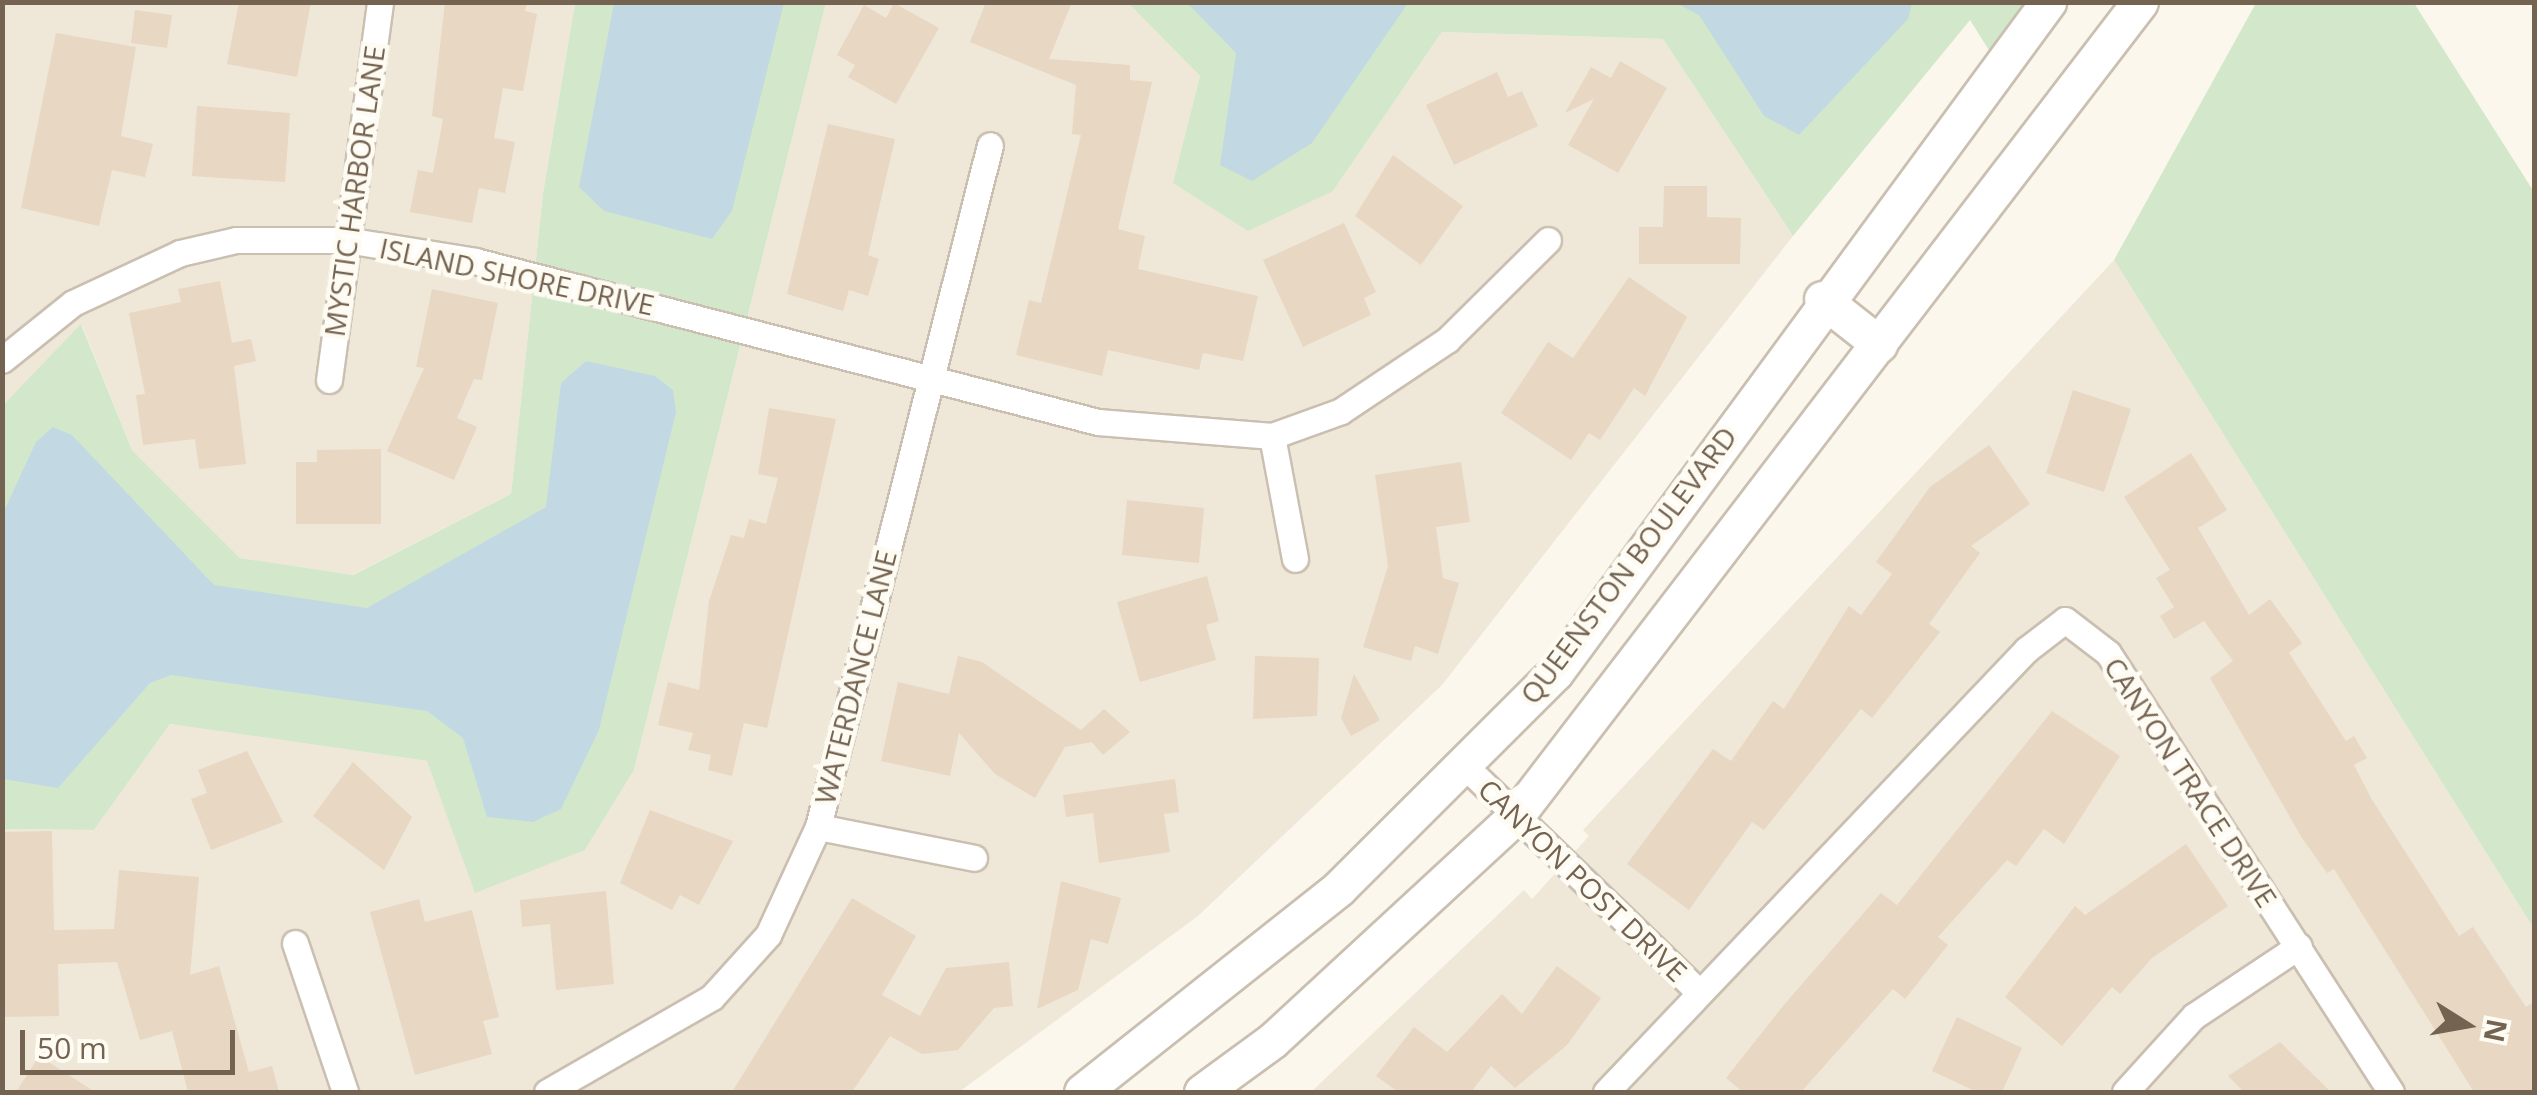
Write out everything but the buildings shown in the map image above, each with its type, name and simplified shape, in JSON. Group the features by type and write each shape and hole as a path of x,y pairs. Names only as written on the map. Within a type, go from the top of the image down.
{"main road":[{"name":"QUEENSTON BOULEVARD","path":"1082,1092 1339,888 1467,768 1555,672 1822,298 2048,2"},
{"path":"1202,1092 1273,1040 1514,817 2140,2"},
{"path":"1822,298 1880,344"}],"street":[{"name":"MYSTIC HARBOR LANE","path":"329,380 380,2"},
{"name":"WATERDANCE LANE","path":"547,1092 712,996 768,935 818,827 928,374 990,146"},
{"name":"ISLAND SHORE DRIVE","path":"4,352 73,304 180,253 236,240 346,240 475,261 928,374 1098,422 1272,436"},
{"path":"1295,559 1272,436 1341,411 1447,340 1548,240"},
{"name":"CANYON TRACE DRIVE","path":"1699,992 2065,620 2108,653 2391,1092"},
{"name":"CANYON POST DRIVE","path":"1467,768 1699,992"},
{"path":"818,827 974,858"},
{"path":"295,943 344,1092"},
{"path":"2126,1092 2194,1016 2299,946"},
{"path":"1606,1092 1699,992"}],"shaded area":[{"path":"3,3 575,3 543,193 511,494 352,575 240,558 132,450 82,325 3,405"},
{"path":"826,3 1128,3 1200,76 1174,183 1333,191 1442,32 1663,39 1793,236 1442,685 1198,916 959,1092 3,1092 3,829 94,830 170,724 427,761 585,850 634,770"},
{"path":"2114,260 2534,929 2534,1092 1311,1092 1524,890 1532,899 1589,836 1583,830"}],"green space":[{"path":"575,3 826,3 634,770 585,850 475,893 427,761 170,724 94,830 3,829 3,405 81,324 132,450 240,558 353,575 511,494 543,193"},
{"path":"1128,3 2031,3 1992,55 1970,20 1793,236 1663,39 1442,32 1333,191 1248,231 1173,183 1200,76"},
{"path":"2256,3 2414,3 2534,192 2534,929 2114,260"}],"water":[{"path":"1912,2 1908,19 1799,135 1764,116 1699,15 1676,3"},
{"path":"614,3 784,3 732,211 712,239 604,211 579,187"},
{"path":"1187,3 1408,3 1312,143 1252,181 1220,165 1236,53"},
{"path":"586,361 655,376 673,390 676,412 599,730 561,809 533,822 487,817 463,738 427,711 171,675 150,683 58,788 3,779 3,513 36,442 53,427 72,435 214,585 367,608 546,507 561,383"}]}
